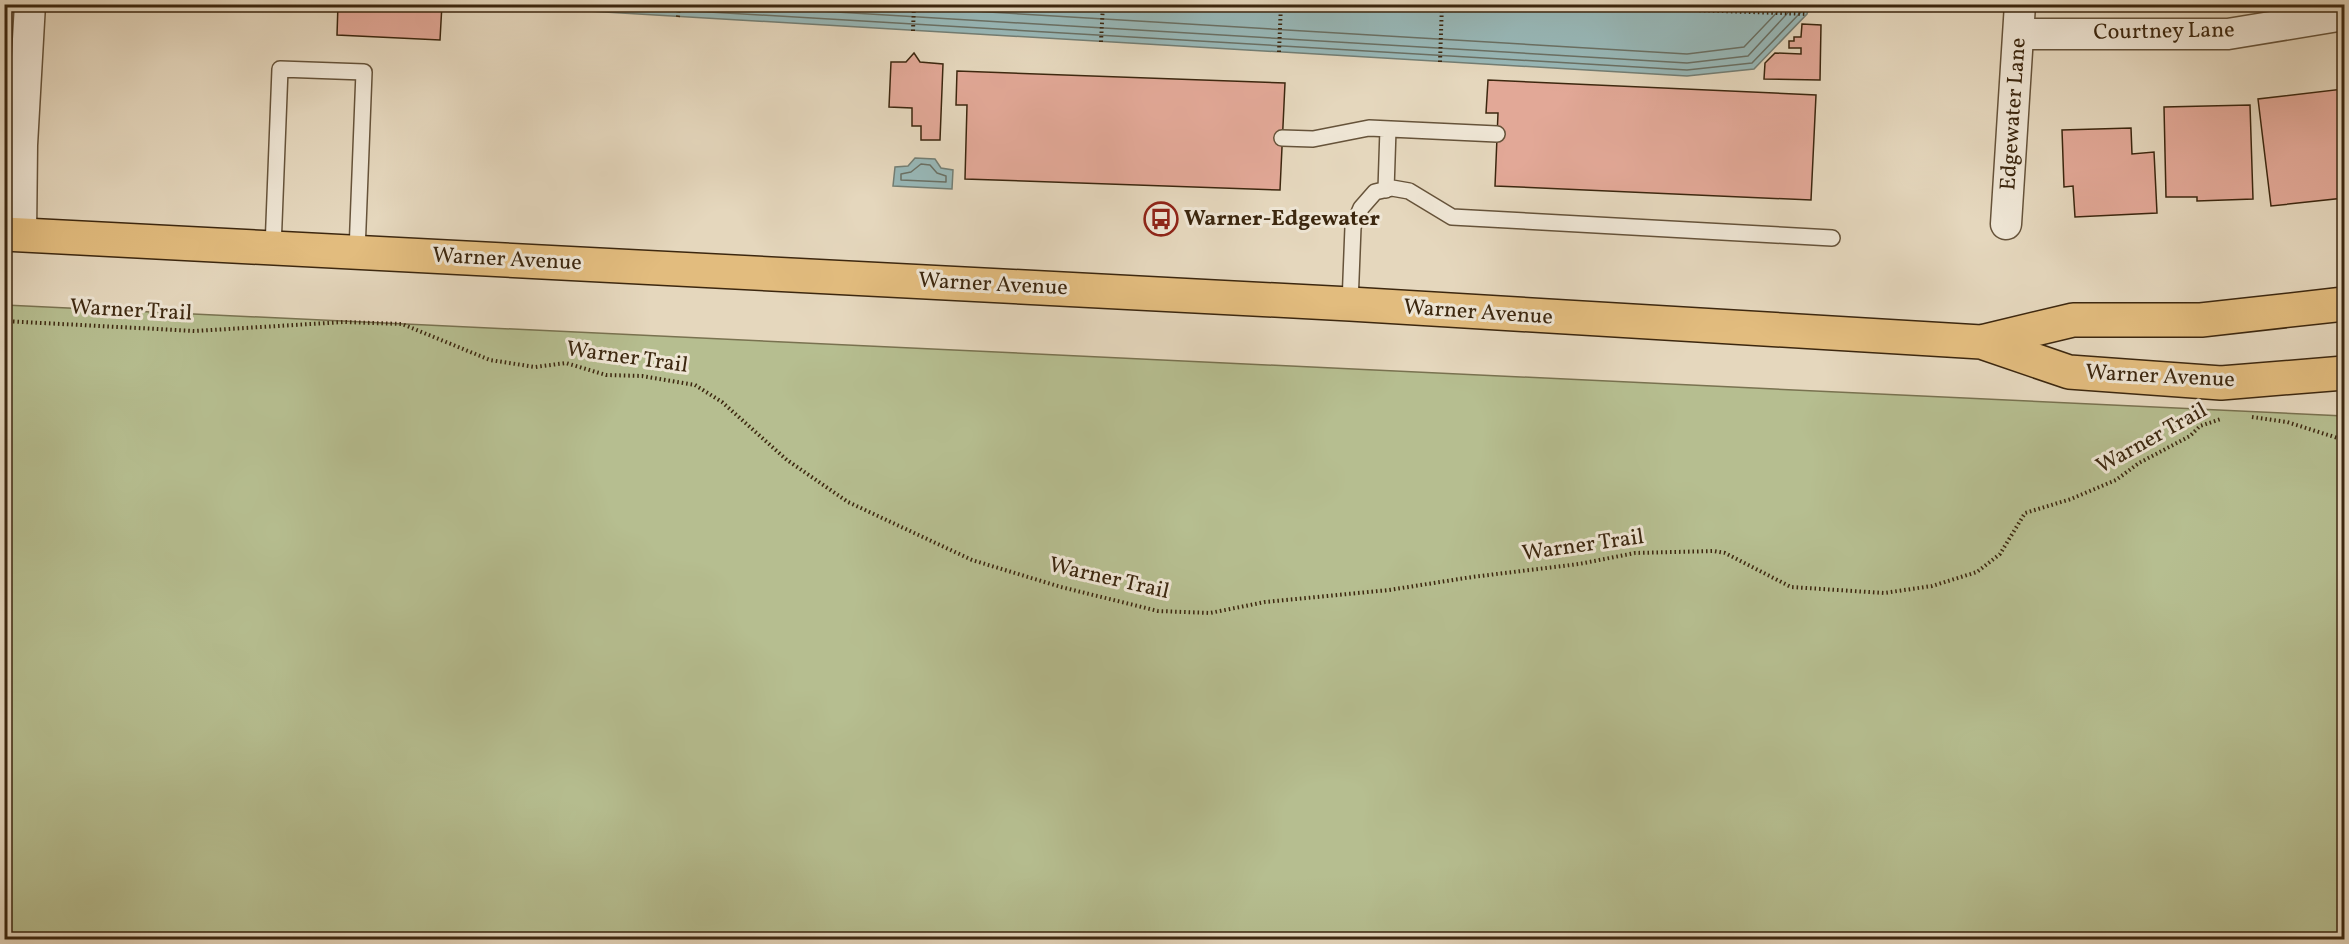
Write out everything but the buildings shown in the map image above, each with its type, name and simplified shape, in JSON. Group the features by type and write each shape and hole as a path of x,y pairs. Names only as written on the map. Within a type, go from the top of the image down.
{"main road":[{"name":"Warner Avenue","path":"13,235 1350,304 1981,342 2069,372 2221,383 2344,373"},
{"name":"Warner Avenue","path":"1981,342 2073,320 2201,320 2344,304"}],"street":[{"path":"13,235 13,144 30,4"},
{"name":"Edgewater Lane","path":"2006,224 2020,4"},
{"name":"Courtney Lane","path":"2019,34 2228,33 2344,15"}],"lane":[{"path":"273,248 280,69 364,72 357,252"},
{"path":"1282,138 1313,139 1369,128 1497,134"},
{"path":"1386,190 1388,129"},
{"path":"1350,304 1353,227 1361,208 1375,192 1392,188 1409,191 1452,217 1832,238"}],"path":[{"path":"678,16 679,4"},
{"path":"913,31 914,4"},
{"path":"1101,42 1103,4"},
{"path":"1279,52 1281,4"},
{"path":"1440,62 1442,4"},
{"path":"1551,5 1807,14"},
{"name":"Warner Trail","path":"4,321 195,331 344,322 402,324 490,360 535,367 566,363 606,375 642,376 695,385 722,402 787,460 848,502 972,560 1061,588 1158,611 1210,613 1265,602 1389,590 1579,564 1635,553 1714,550 1725,553 1791,587 1807,590 1884,593 1932,586 1977,572 2001,554 2025,513 2071,499 2116,480 2139,463 2190,436 2200,426 2230,418"},
{"path":"2249,416 2286,422 2344,440"}],"green space":[{"path":"5,305 2344,416 2344,939 5,939"}],"water":[{"path":"485,5 1810,5 1807,14 1754,69 1687,76"},
{"path":"915,158 935,159 941,168 953,170 952,189 893,186 895,167 908,166"}],"place":[{"name":"Warner-Edgewater","path":"1161,219"}]}
